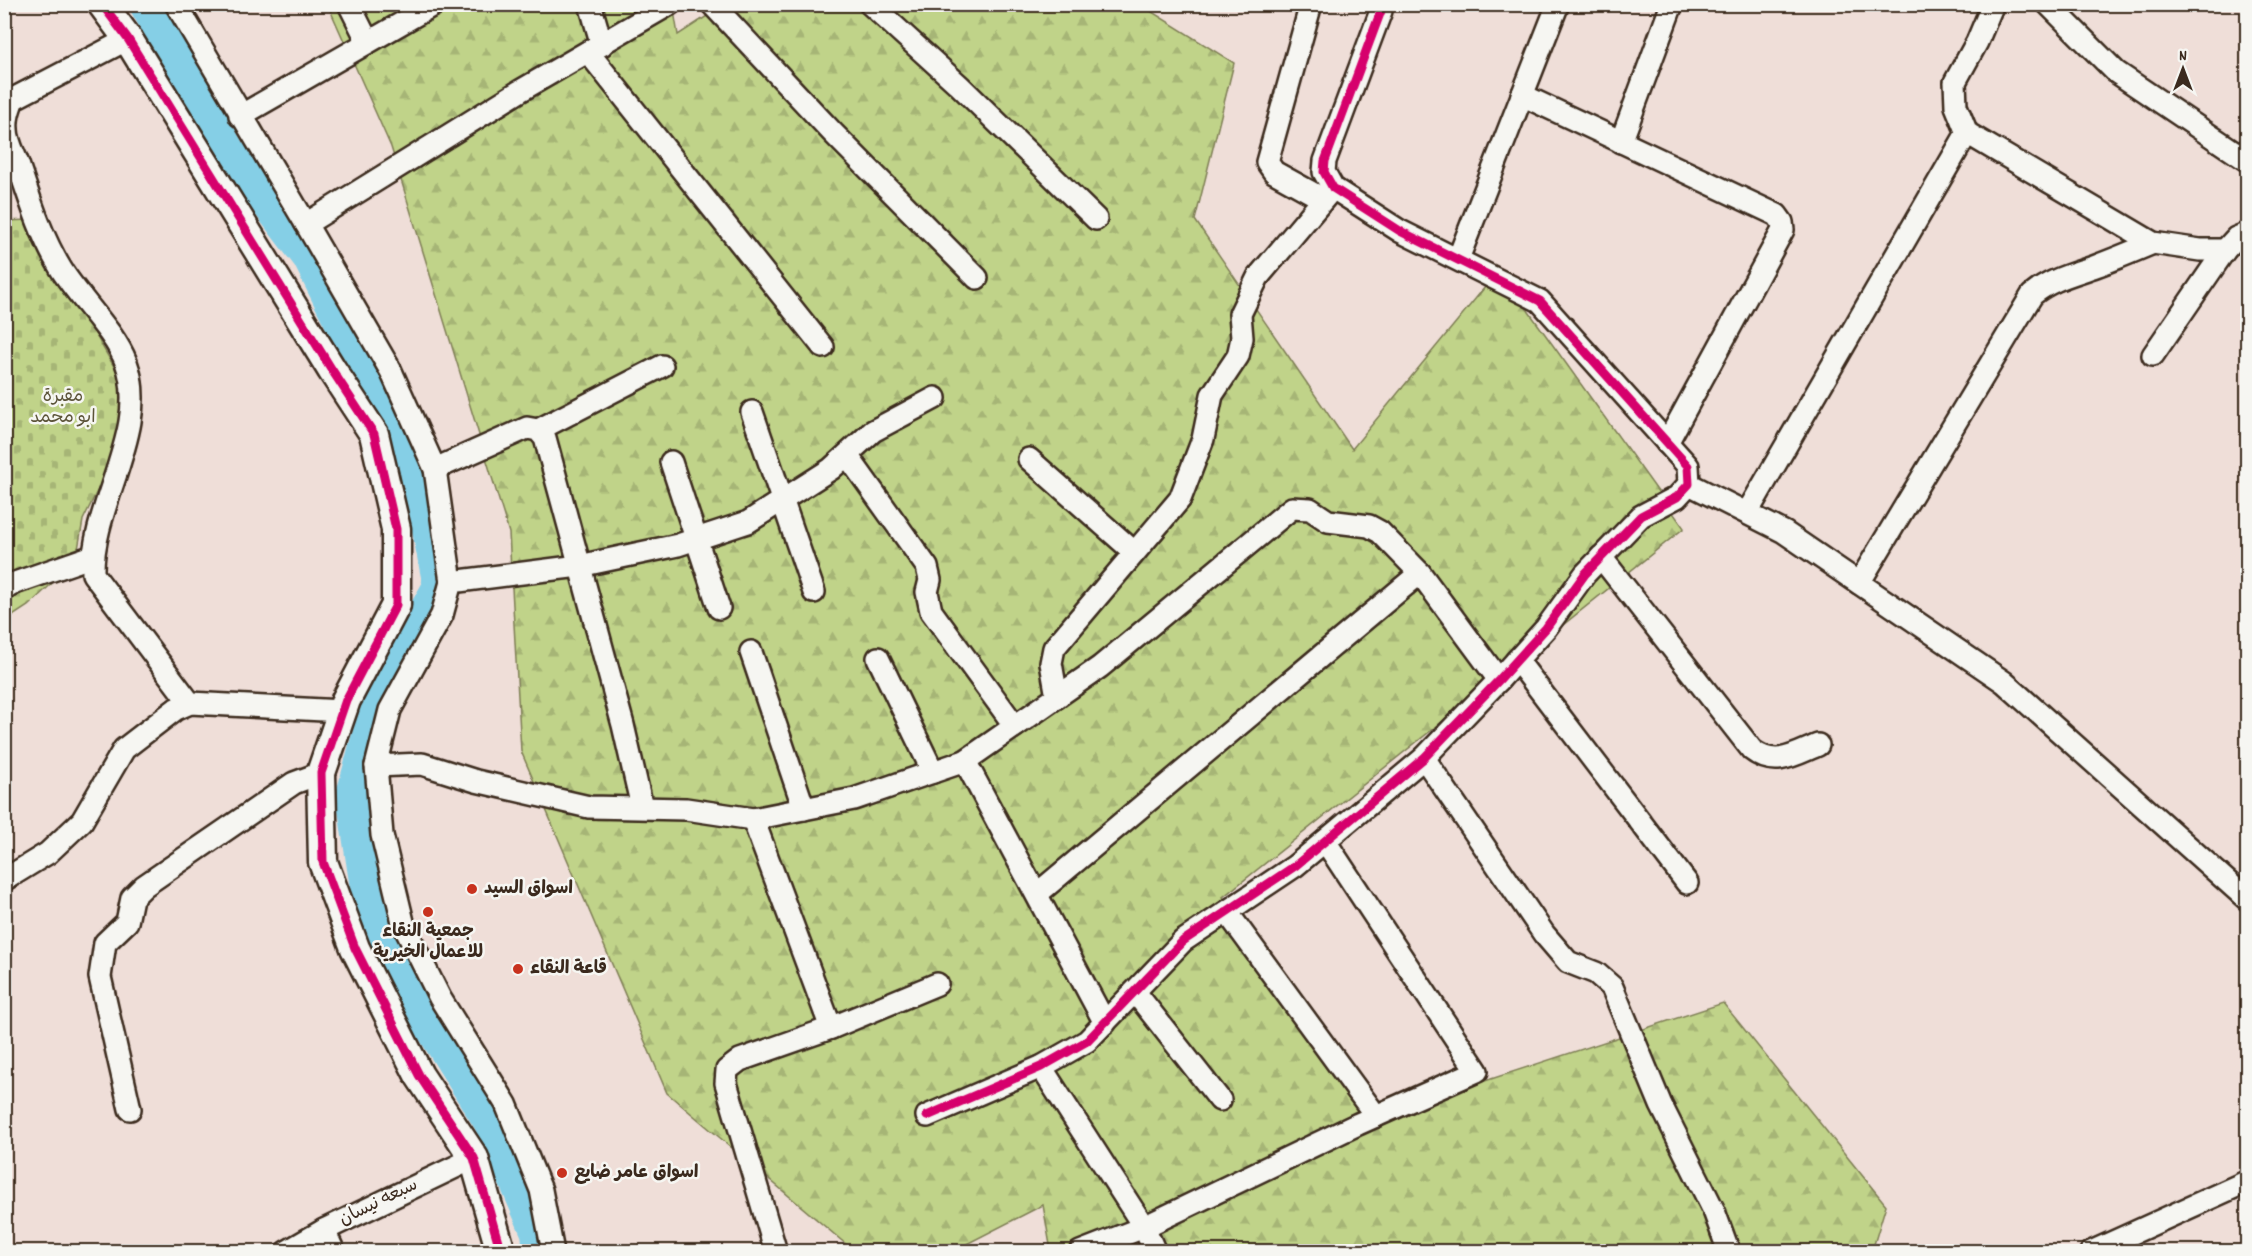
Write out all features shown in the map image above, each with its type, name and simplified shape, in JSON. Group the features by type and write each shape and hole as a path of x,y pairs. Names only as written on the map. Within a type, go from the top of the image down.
{"street":[{"path":"102,4 128,39 325,360 374,434 396,529 396,605 346,700 321,773 323,862 355,948 419,1075 474,1158 501,1251"},
{"path":"176,4 391,371 435,469 451,582 442,615 390,710 376,766 382,835 404,926 440,998 506,1104 541,1190 553,1251"},
{"path":"349,4 368,42"},
{"path":"240,116 435,4"},
{"path":"590,4 595,48 823,347"},
{"path":"306,224 520,91 670,4"},
{"path":"712,4 833,133 977,278"},
{"path":"870,4 960,86 1096,219"},
{"path":"927,1116 1041,1067 1087,1041 1182,941 1295,866 1424,758 1546,628 1585,574 1601,557 1641,516 1677,497 1689,484 1688,466 1540,301 1328,194 1274,172 1267,162 1311,4"},
{"path":"1328,194 1324,172 1325,160 1381,11 1380,4"},
{"path":"1458,259 1558,4"},
{"path":"1621,142 1672,4"},
{"path":"1994,4 1955,82 1956,106 1967,133 2153,243 2200,250 2225,250"},
{"path":"2048,4 2116,72 2247,161"},
{"path":"128,39 13,99 6,115 7,132 40,229 61,268 110,335 125,361 131,382 130,424 104,506 93,556 93,574 190,704"},
{"path":"1522,95 1777,215 1782,222 1783,230 1667,443"},
{"path":"1747,513 1967,133"},
{"path":"1057,697 1051,663 1054,648 1180,499 1203,439 1212,395 1238,356 1242,338 1240,314 1258,278 1328,194"},
{"path":"2153,355 2225,250 2236,238 2247,233"},
{"path":"1859,583 2032,295 2043,286 2153,243"},
{"path":"435,469 527,428 538,429 662,366"},
{"path":"451,582 579,566 695,539 748,522 831,469 873,431 935,398"},
{"path":"752,412 814,592"},
{"path":"538,429 545,438 623,725 642,807"},
{"path":"848,455 927,567 930,580 927,592 930,611 1015,726"},
{"path":"1029,459 1134,552"},
{"path":"671,462 719,608"},
{"path":"1689,484 1784,532 2004,681 2247,900"},
{"path":"376,766 422,764 476,781 590,807 686,809 753,819 854,799 965,760 1100,667 1292,508 1310,509 1328,521 1368,526 1380,532 1420,573 1499,680"},
{"path":"4,589 15,583 93,556"},
{"path":"1601,557 1752,750 1763,759 1781,760 1818,746"},
{"path":"1037,894 1420,573"},
{"path":"751,652 804,809"},
{"path":"878,658 933,772"},
{"path":"1517,660 1687,883"},
{"path":"4,880 48,853 82,821 124,749 176,709 190,704 342,711"},
{"path":"1424,758 1544,934 1568,962 1596,973 1612,987 1661,1105 1713,1211 1729,1251"},
{"path":"965,760 1105,1023"},
{"path":"130,1109 100,977 105,943 127,922 132,898 144,886 294,783 321,773"},
{"path":"753,819 831,1028"},
{"path":"1080,1251 1144,1227 1376,1116 1477,1071 1325,841"},
{"path":"1227,912 1376,1116"},
{"path":"776,1251 726,1083 727,1070 740,1060 831,1028 937,984"},
{"path":"1135,992 1220,1100"},
{"path":"1041,1067 1144,1227 1155,1251"},
{"name":"سبعه نيسان","path":"286,1251 324,1230 474,1158"},
{"path":"2091,1251 2247,1181"},
{"path":"324,1230 334,1251"}],"green space":[{"path":"328,5 673,5 678,35 724,5 1141,5 1234,63 1195,220 1352,449 1499,270 1684,528 1223,897 1381,1115 1723,1003 1886,1205 1872,1251 1051,1251 1043,1205 953,1251 854,1251 667,1093 521,751 509,533 391,147"},
{"name":"مقبرة ابو محمد","path":"29,220 119,375 122,440 83,520 76,561 28,606 5,621 5,221"}],"waterway":[{"path":"146,4 228,151 309,257 390,419 425,509 440,586 405,648 374,717 353,795 372,921 400,976 490,1121 538,1232 540,1252"}],"cycle path":[{"path":"102,4 128,39 332,370 374,434 396,529 396,605 346,700 321,773 323,862 355,948 419,1075 474,1158 501,1252"},
{"path":"927,1116 1041,1067 1087,1041 1183,941 1295,866 1424,758 1546,628 1585,574 1641,516 1677,497 1689,484 1688,466 1540,301 1400,231 1333,188 1324,172 1325,161 1381,11 1380,4"}],"place":[{"name":"اسواق السيد","path":"472,889"},
{"name":"جمعية النقاء للاعمال الخيرية","path":"428,912"},
{"name":"قاعة النقاء","path":"518,969"},
{"name":"اسواق عامر ضايع","path":"562,1173"}]}
